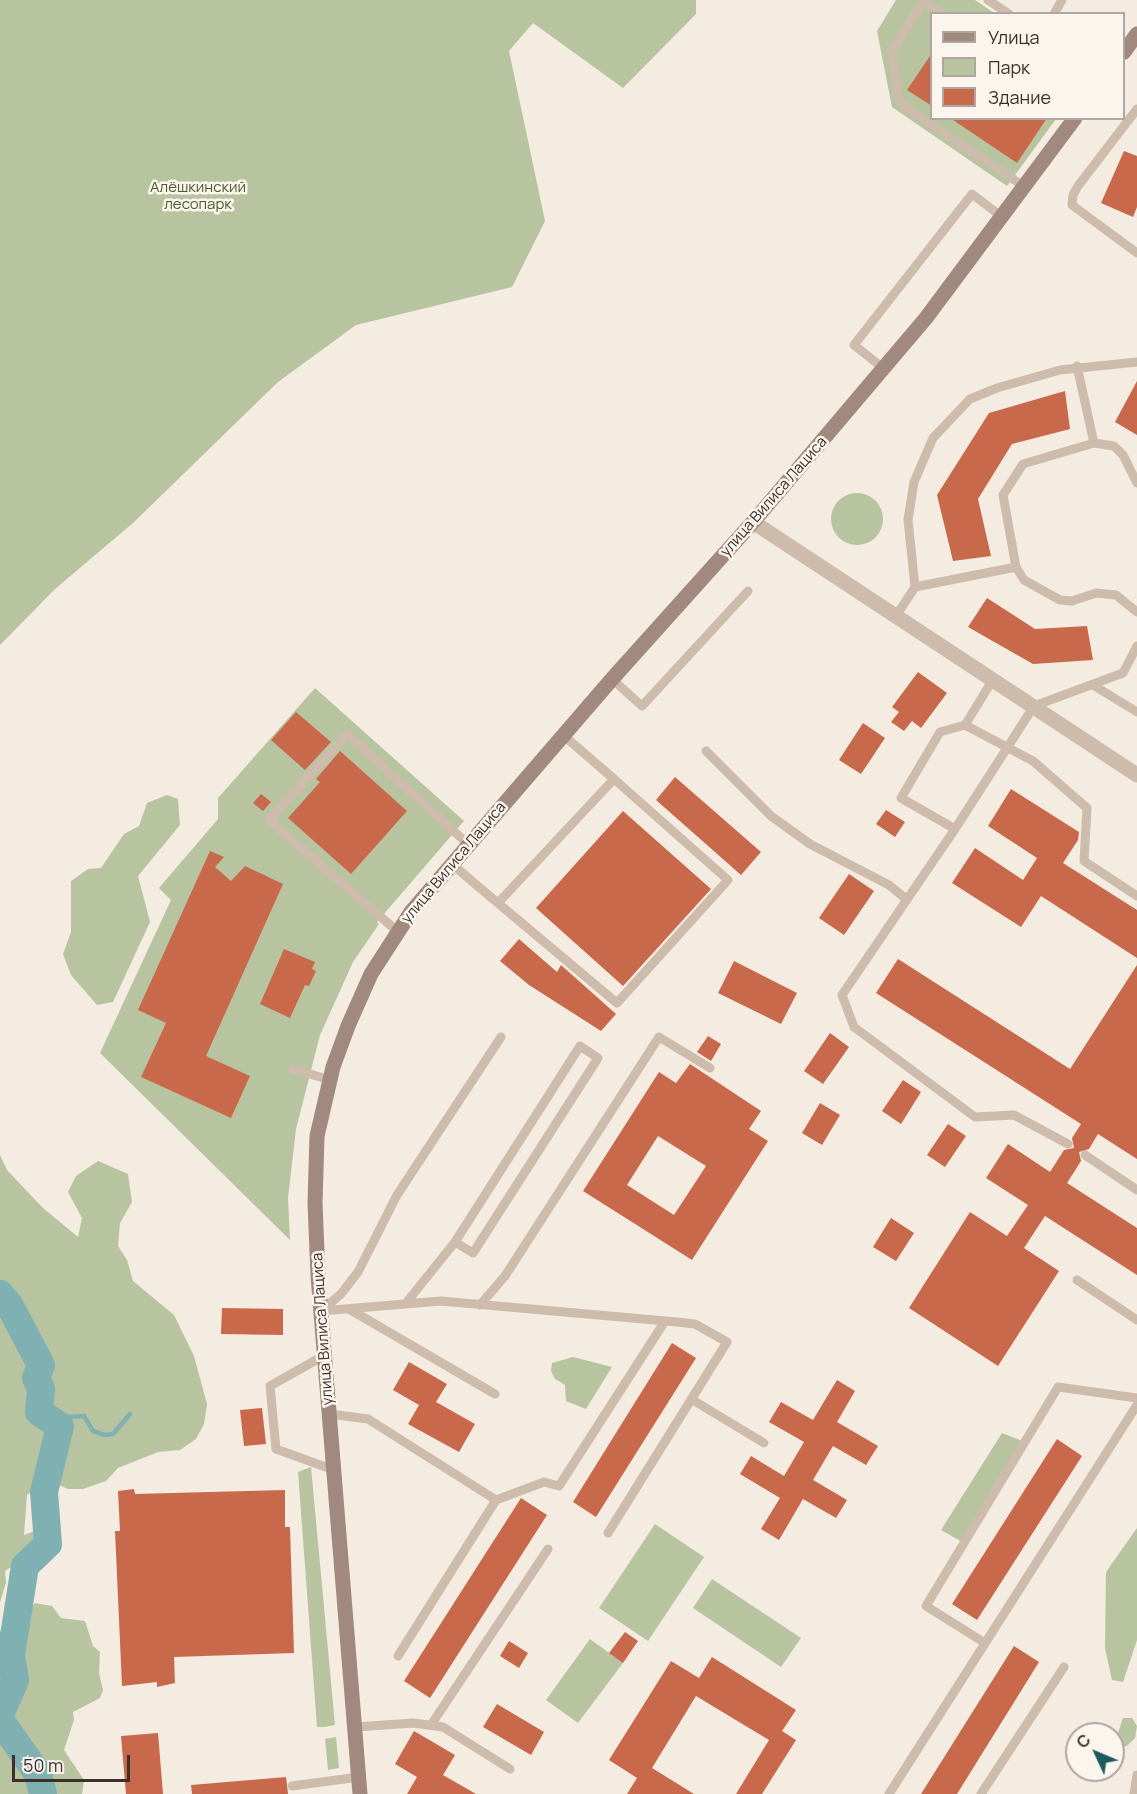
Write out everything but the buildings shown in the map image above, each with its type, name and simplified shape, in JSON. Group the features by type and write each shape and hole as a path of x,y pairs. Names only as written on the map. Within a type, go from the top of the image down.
{"street":[{"path":"1125,51 1137,34"},
{"name":"улица Вилиса Лациса","path":"360,1794 321,1311 315,1203 317,1136 330,1080 353,1016 371,974 397,932 451,863 753,522 883,368 1002,217 1074,120"},
{"path":"753,522 1137,775"}],"lane":[{"path":"988,0 1006,12"},
{"path":"939,12 923,1 892,51 898,99 906,108 1025,187"},
{"path":"1137,109 1078,186 1073,195 1072,205 1137,253"},
{"path":"883,368 854,345 957,213 972,194 1002,217"},
{"path":"896,616 915,587 908,520 914,482 933,438 970,399 998,388 1077,366 1137,362"},
{"path":"1077,366 1094,443"},
{"path":"1137,483 1123,455 1114,446 1094,443 1023,464 1011,478 1003,495 1016,567 1024,580 1060,600 1072,601 1096,593 1116,595 1137,612"},
{"path":"915,587 1016,567"},
{"path":"612,679 642,706 748,591"},
{"path":"1068,1144 1014,1115 975,1118 854,1028 842,995 955,829 1034,706 1123,673 1137,646"},
{"path":"955,829 901,798 940,732 965,725 992,681"},
{"path":"1093,685 1137,712"},
{"path":"965,725 1033,761 1087,808 1084,861 1137,896"},
{"path":"397,932 269,820 347,734 468,844"},
{"path":"451,863 617,1003 728,880 563,735"},
{"path":"706,751 771,816 810,844 889,885 906,899"},
{"path":"498,903 614,779"},
{"path":"480,1305 505,1276 659,1036 710,1068"},
{"path":"321,1311 341,1294 358,1272 397,1195 501,1037"},
{"path":"406,1303 455,1242 580,1046 598,1058 473,1253 455,1242"},
{"path":"292,1068 330,1080"},
{"path":"1085,1155 1137,1190"},
{"path":"1077,1280 1137,1320"},
{"path":"321,1311 441,1302 695,1324 727,1342 608,1533"},
{"path":"349,1309 495,1394"},
{"path":"398,1656 496,1500 544,1482 559,1486 665,1321"},
{"path":"325,1355 270,1386 276,1449 334,1470"},
{"path":"985,1643 926,1606 1058,1387 1137,1398"},
{"path":"691,1399 764,1443"},
{"path":"889,1794 1137,1405"},
{"path":"330,1414 368,1419 496,1500"},
{"path":"430,1725 548,1549"},
{"path":"981,1794 1064,1667"},
{"path":"356,1727 413,1723 443,1727 510,1769"},
{"path":"1134,1794 1137,1775"},
{"path":"292,1786 359,1777"}],"green space":[{"name":"Алёшкинский лесопарк","path":"0,0 696,0 696,14 623,88 533,23 509,51 545,221 512,287 356,325 278,382 133,523 55,589 0,645"},
{"path":"896,0 975,0 993,12 930,12 930,120 1055,120 1007,186 892,107 877,31"},
{"path":"857,493 867,495 875,501 881,509 883,519 881,529 875,537 867,543 857,545 847,543 839,537 833,529 831,519 833,509 839,501 847,495"},
{"path":"315,688 464,821 377,922 379,924 353,962 320,1035 296,1129 288,1198 290,1240 100,1053 171,900 159,888 218,819 218,798"},
{"path":"167,795 178,799 180,825 138,876 150,922 113,1002 97,1005 71,975 63,954 71,932 71,881 88,869 101,868 124,834 139,826 147,803"},
{"path":"0,1155 7,1170 43,1208 78,1237 82,1218 68,1192 76,1176 98,1161 128,1174 132,1202 120,1223 118,1246 127,1260 133,1281 174,1315 194,1356 207,1404 204,1424 196,1439 180,1450 158,1452 118,1468 106,1481 83,1489 68,1489 47,1480 27,1495 24,1535 35,1531 48,1544 5,1571 6,1582 0,1603"},
{"path":"573,1357 612,1367 586,1409 566,1401 565,1385 555,1379 551,1371 552,1363"},
{"path":"1002,1433 1025,1442 964,1543 941,1530"},
{"path":"311,1467 335,1725 324,1727 317,1727 298,1472"},
{"path":"655,1524 704,1557 648,1641 599,1608"},
{"path":"1137,1528 1137,1640 1123,1682 1112,1680 1105,1648 1106,1572"},
{"path":"712,1579 801,1638 781,1667 693,1608"},
{"path":"35,1603 52,1606 61,1618 85,1621 93,1646 100,1652 99,1673 103,1690 100,1698 73,1712 74,1720 64,1750 84,1780 82,1794 0,1794 0,1631 6,1633 13,1631"},
{"path":"590,1639 623,1663 578,1723 546,1700"},
{"path":"1123,1718 1132,1718 1137,1726 1135,1738 1127,1746 1125,1746 1125,1722 1122,1722"},
{"path":"336,1737 339,1768 328,1770 325,1739"}],"waterway":[{"path":"0,1294 10,1306 41,1365 36,1378 41,1389 39,1412 60,1426 44,1492 48,1544 25,1566 11,1655 15,1680 0,1715"},
{"path":"60,1426 69,1417 84,1416 93,1431 105,1435 113,1434 130,1414"},
{"path":"0,1720 38,1774 43,1794"}]}
